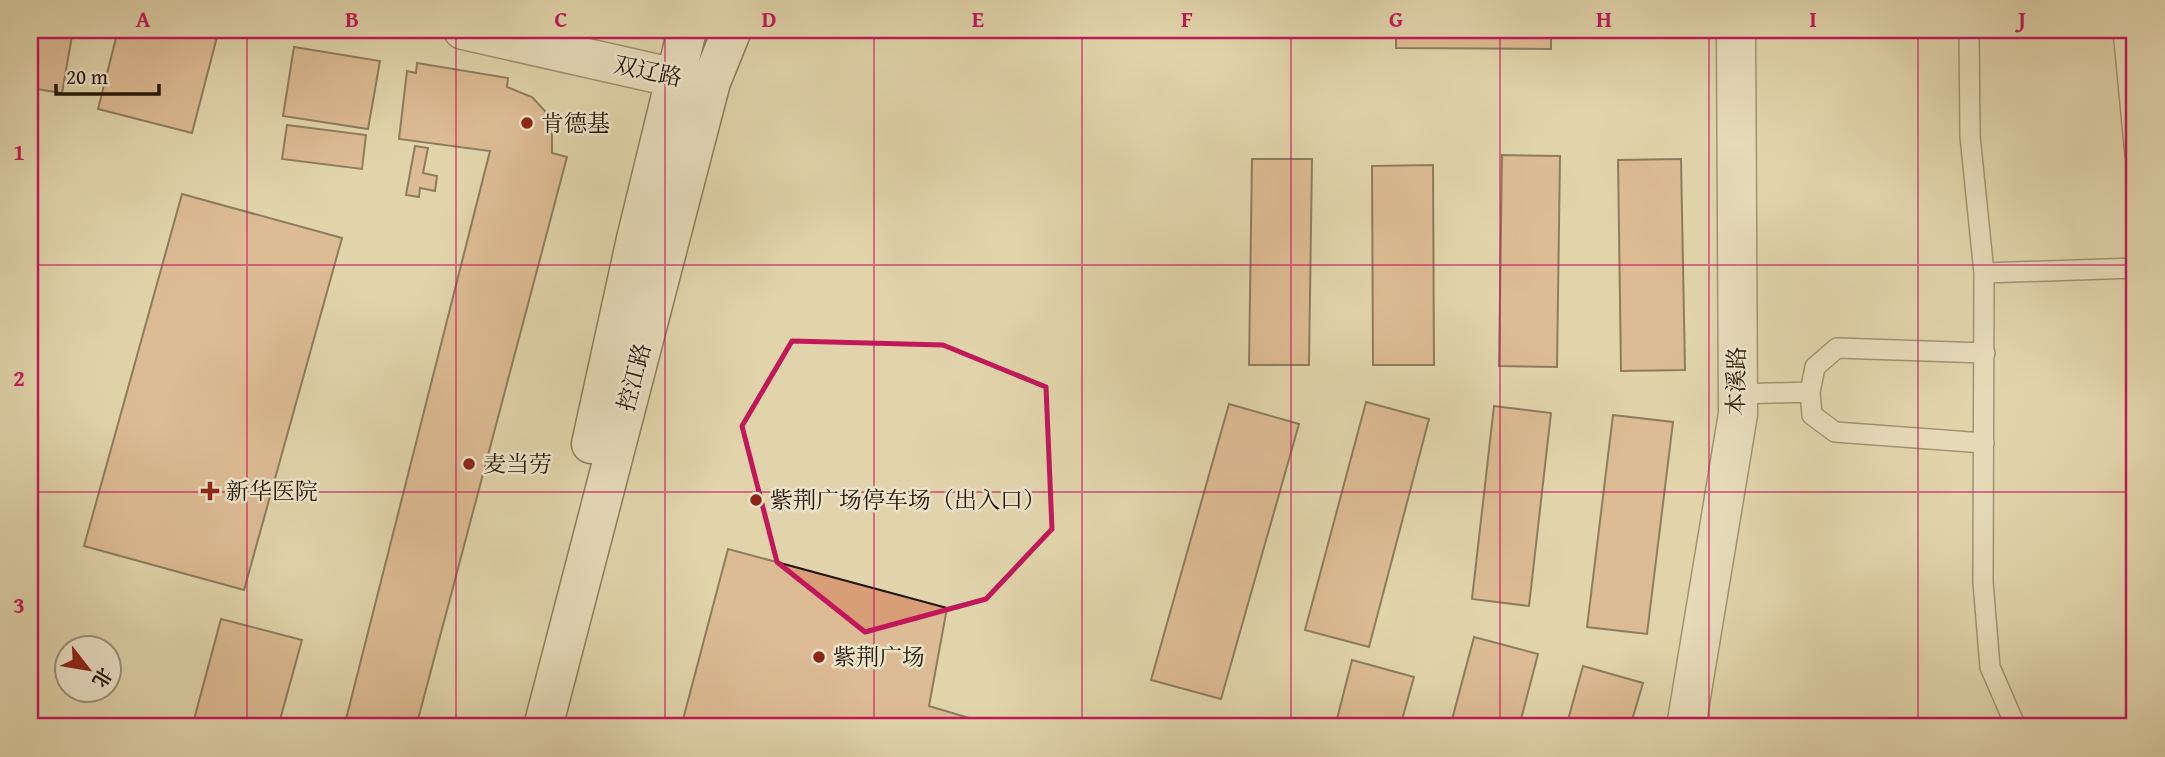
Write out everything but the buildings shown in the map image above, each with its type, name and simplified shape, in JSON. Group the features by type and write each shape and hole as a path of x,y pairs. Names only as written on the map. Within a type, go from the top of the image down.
{"main road":[{"name":"双辽路","path":"463,30 693,80"},
{"name":"控江路","path":"543,727 693,80 687,30"},
{"name":"控江路","path":"521,727 558,592 636,239 693,80 732,30"},
{"name":"本溪路","path":"1686,727 1738,414 1736,30"}],"lane":[{"path":"1969,30 1970,136 1984,272 1983,582 1990,667 2016,727"},
{"path":"2123,30 2135,155"},
{"path":"1984,272 2135,268"},
{"path":"1984,443 1835,432 1812,415 1810,392 1815,367 1837,348 1985,353"},
{"path":"1738,394 1810,392"}],"highlighted area":[{"path":"792,341 943,345 1046,387 1052,529 986,599 865,632 777,562 742,426"}],"place":[{"name":"肯德基","path":"527,123"},
{"name":"麦当劳","path":"469,464"},
{"name":"新华医院","path":"210,491"},
{"name":"紫荆广场停车场（出入口）","path":"756,500"},
{"name":"紫荆广场","path":"819,657"}]}
